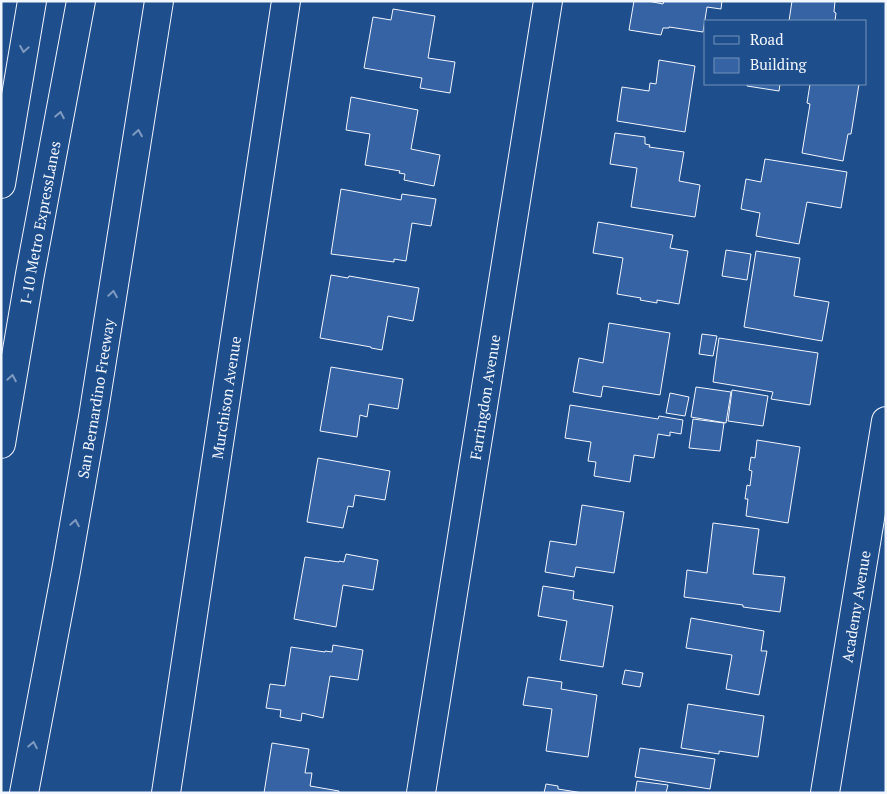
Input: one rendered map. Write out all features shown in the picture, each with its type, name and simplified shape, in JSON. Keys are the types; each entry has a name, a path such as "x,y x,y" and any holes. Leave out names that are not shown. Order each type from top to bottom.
{"main road":[{"path":"1,184 32,1"},
{"name":"I-10 Metro ExpressLanes","path":"1,444 30,274 81,1"},
{"name":"San Bernardino Freeway","path":"24,793 93,417 159,1"},
{"name":"Murchison Avenue","path":"166,793 286,1"},
{"name":"Farringdon Avenue","path":"421,793 548,1"},
{"name":"Academy Avenue","path":"825,793 886,421"}],"building":[{"path":"634,1 663,4 664,1 722,1 721,9 707,7 703,32 669,27 663,28 661,35 629,30"},
{"path":"792,1 835,1 835,20 789,20"},
{"path":"393,9 435,16 428,58 455,62 450,93 420,88 422,78 364,68 373,17 391,20"},
{"path":"659,60 695,66 685,132 617,121 622,87 649,91 650,83 656,84"},
{"path":"747,85 780,85 779,91"},
{"path":"810,85 859,85 851,134 848,134 843,161 802,153 810,104 807,103"},
{"path":"351,97 418,110 411,149 440,155 434,186 404,180 405,174 399,173 400,171 365,165 370,134 346,130"},
{"path":"615,133 645,137 645,144 650,145 649,147 684,152 679,181 700,185 695,217 631,207 637,168 610,164"},
{"path":"765,159 847,172 841,208 807,202 799,244 756,236 760,213 741,209 746,179 761,182"},
{"path":"341,189 401,200 402,194 436,199 431,226 412,223 406,261 394,259 394,262 331,254"},
{"path":"598,222 673,235 670,248 688,251 679,304 657,300 657,303 617,294 623,258 593,253"},
{"path":"726,250 751,254 747,280 722,276"},
{"path":"756,251 800,258 794,296 829,302 822,341 744,327"},
{"path":"331,275 348,278 349,276 419,288 413,321 388,316 382,350 320,338"},
{"path":"609,323 670,333 660,395 603,386 601,397 573,392 579,358 603,363"},
{"path":"702,334 717,336 713,356 699,354"},
{"path":"719,338 818,353 810,405 771,399 773,392 713,382"},
{"path":"331,367 403,379 398,409 369,404 367,417 360,415 357,437 320,431"},
{"path":"696,387 731,392 726,423 691,417"},
{"path":"732,390 768,396 763,426 728,421"},
{"path":"670,393 689,397 685,416 666,413"},
{"path":"570,405 658,419 659,416 683,420 681,434 670,432 670,436 658,434 654,458 634,455 630,482 594,476 596,462 588,461 591,442 565,438"},
{"path":"693,419 724,423 720,451 689,448"},
{"path":"757,440 800,447 788,523 746,516 748,499 745,499 747,485 750,486 752,471 749,470 751,457 755,458"},
{"path":"318,458 390,471 385,500 355,495 353,507 348,506 343,528 307,522"},
{"path":"582,505 624,512 614,573 576,567 574,577 545,572 550,541 576,545"},
{"path":"713,523 759,529 753,574 785,577 780,612 684,597 687,570 707,573"},
{"path":"346,554 378,560 373,590 343,585 336,627 294,619 305,557 344,562"},
{"path":"543,586 574,591 573,599 613,606 603,667 560,660 567,621 538,616"},
{"path":"691,618 764,631 761,651 767,651 759,695 726,689 732,655 686,648"},
{"path":"333,645 363,650 358,680 330,676 323,718 302,713 301,721 280,717 281,710 266,708 270,684 285,686 291,647 332,652"},
{"path":"625,670 643,673 640,687 622,684"},
{"path":"528,677 562,682 561,689 597,695 588,757 546,751 552,709 523,705"},
{"path":"688,704 764,716 758,757 719,751 719,754 681,748"},
{"path":"272,743 309,749 305,773 312,773 310,786 339,791 339,793 264,793"},
{"path":"640,748 715,759 710,789 635,777"},
{"path":"637,781 668,785 666,793 635,793"},
{"path":"546,784 558,786 558,789 583,793 544,793"}]}
